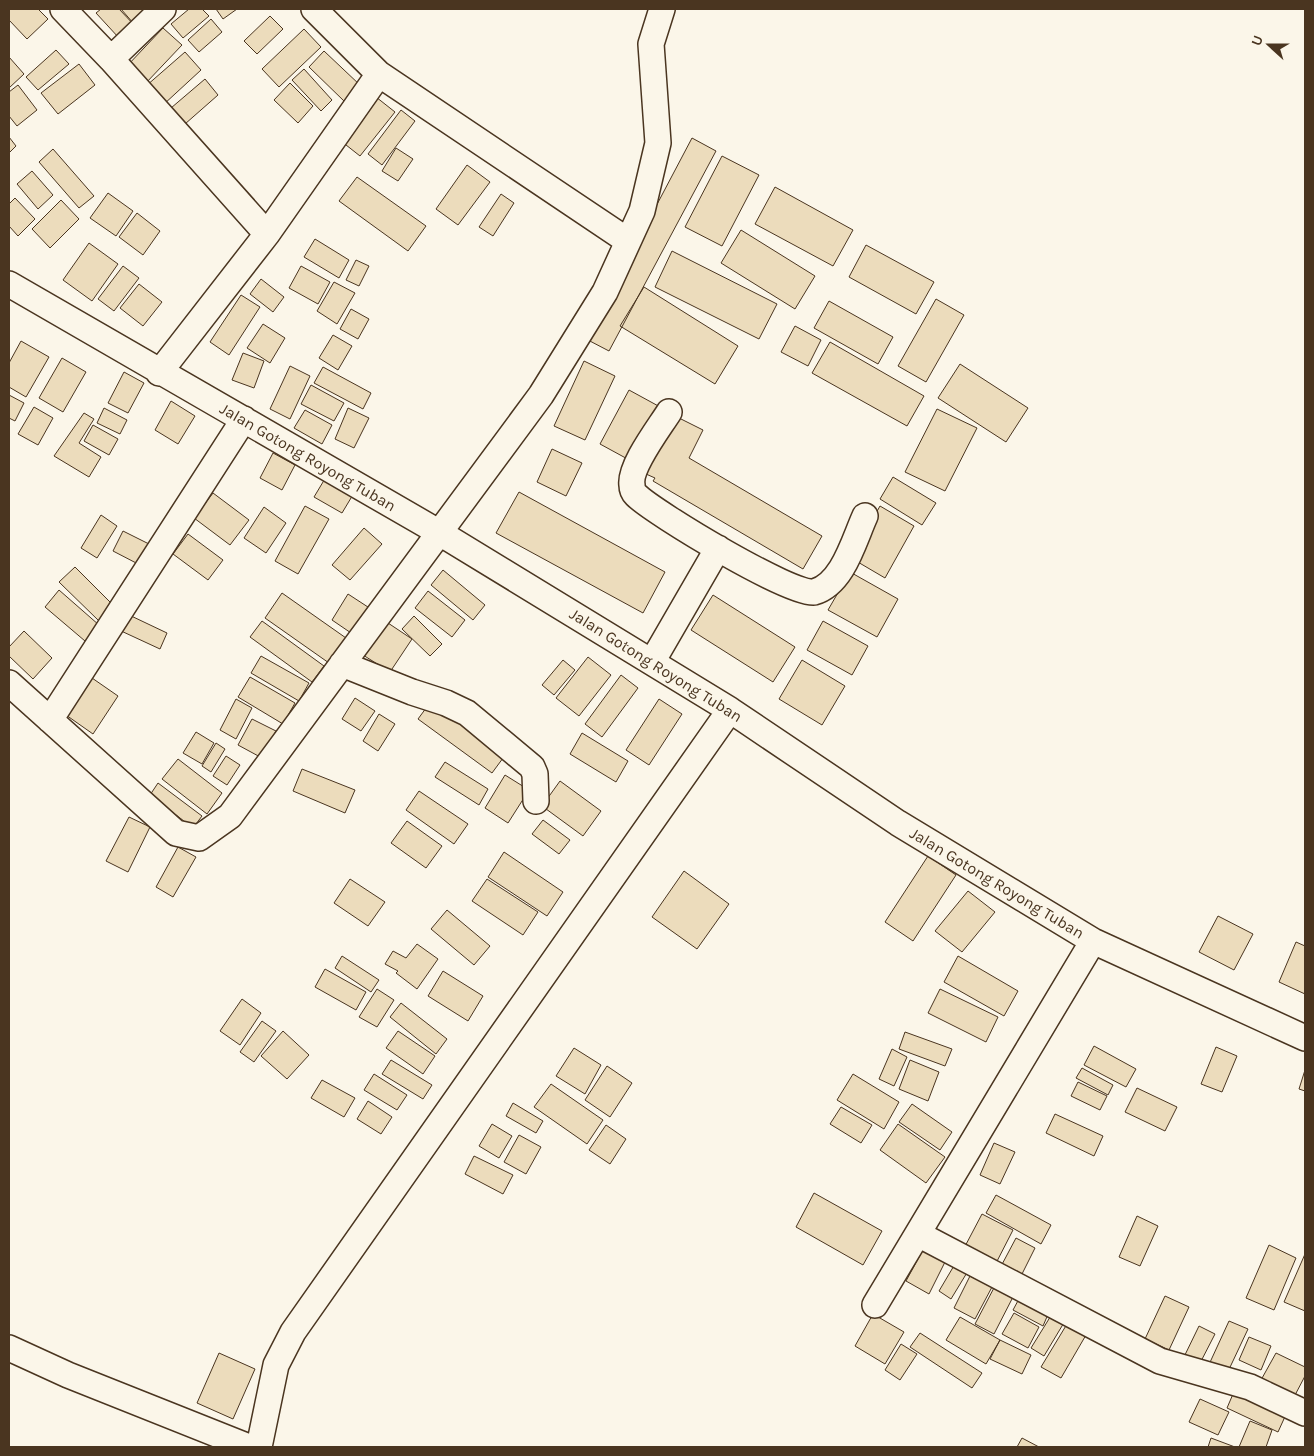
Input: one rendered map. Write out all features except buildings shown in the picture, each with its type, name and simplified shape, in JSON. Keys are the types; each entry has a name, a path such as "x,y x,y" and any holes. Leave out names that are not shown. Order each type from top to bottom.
{"street":[{"path":"63,9 267,234"},
{"path":"111,60 163,9"},
{"path":"314,9 379,74 628,241"},
{"path":"9,682 176,834 199,838 230,816 541,395 605,292 642,210 658,142 651,44 662,9"},
{"path":"159,372 267,234 379,74"},
{"name":"Jalan Gotong Royong Tuban","path":"9,284 440,533 730,710 898,822 1092,941 1305,1038"},
{"path":"669,412 634,470 631,482 634,493 649,506 718,548 794,588 812,592 828,586 848,554 865,516"},
{"path":"50,720 244,419"},
{"path":"652,662 718,548"},
{"path":"342,664 412,692 446,703 467,713 532,767 535,774 536,801"},
{"path":"259,1447 276,1365 292,1332 730,710"},
{"path":"875,1305 1092,941"},
{"path":"918,1234 1160,1361 1250,1388 1305,1413"},
{"path":"9,1348 68,1375 249,1447"}]}
